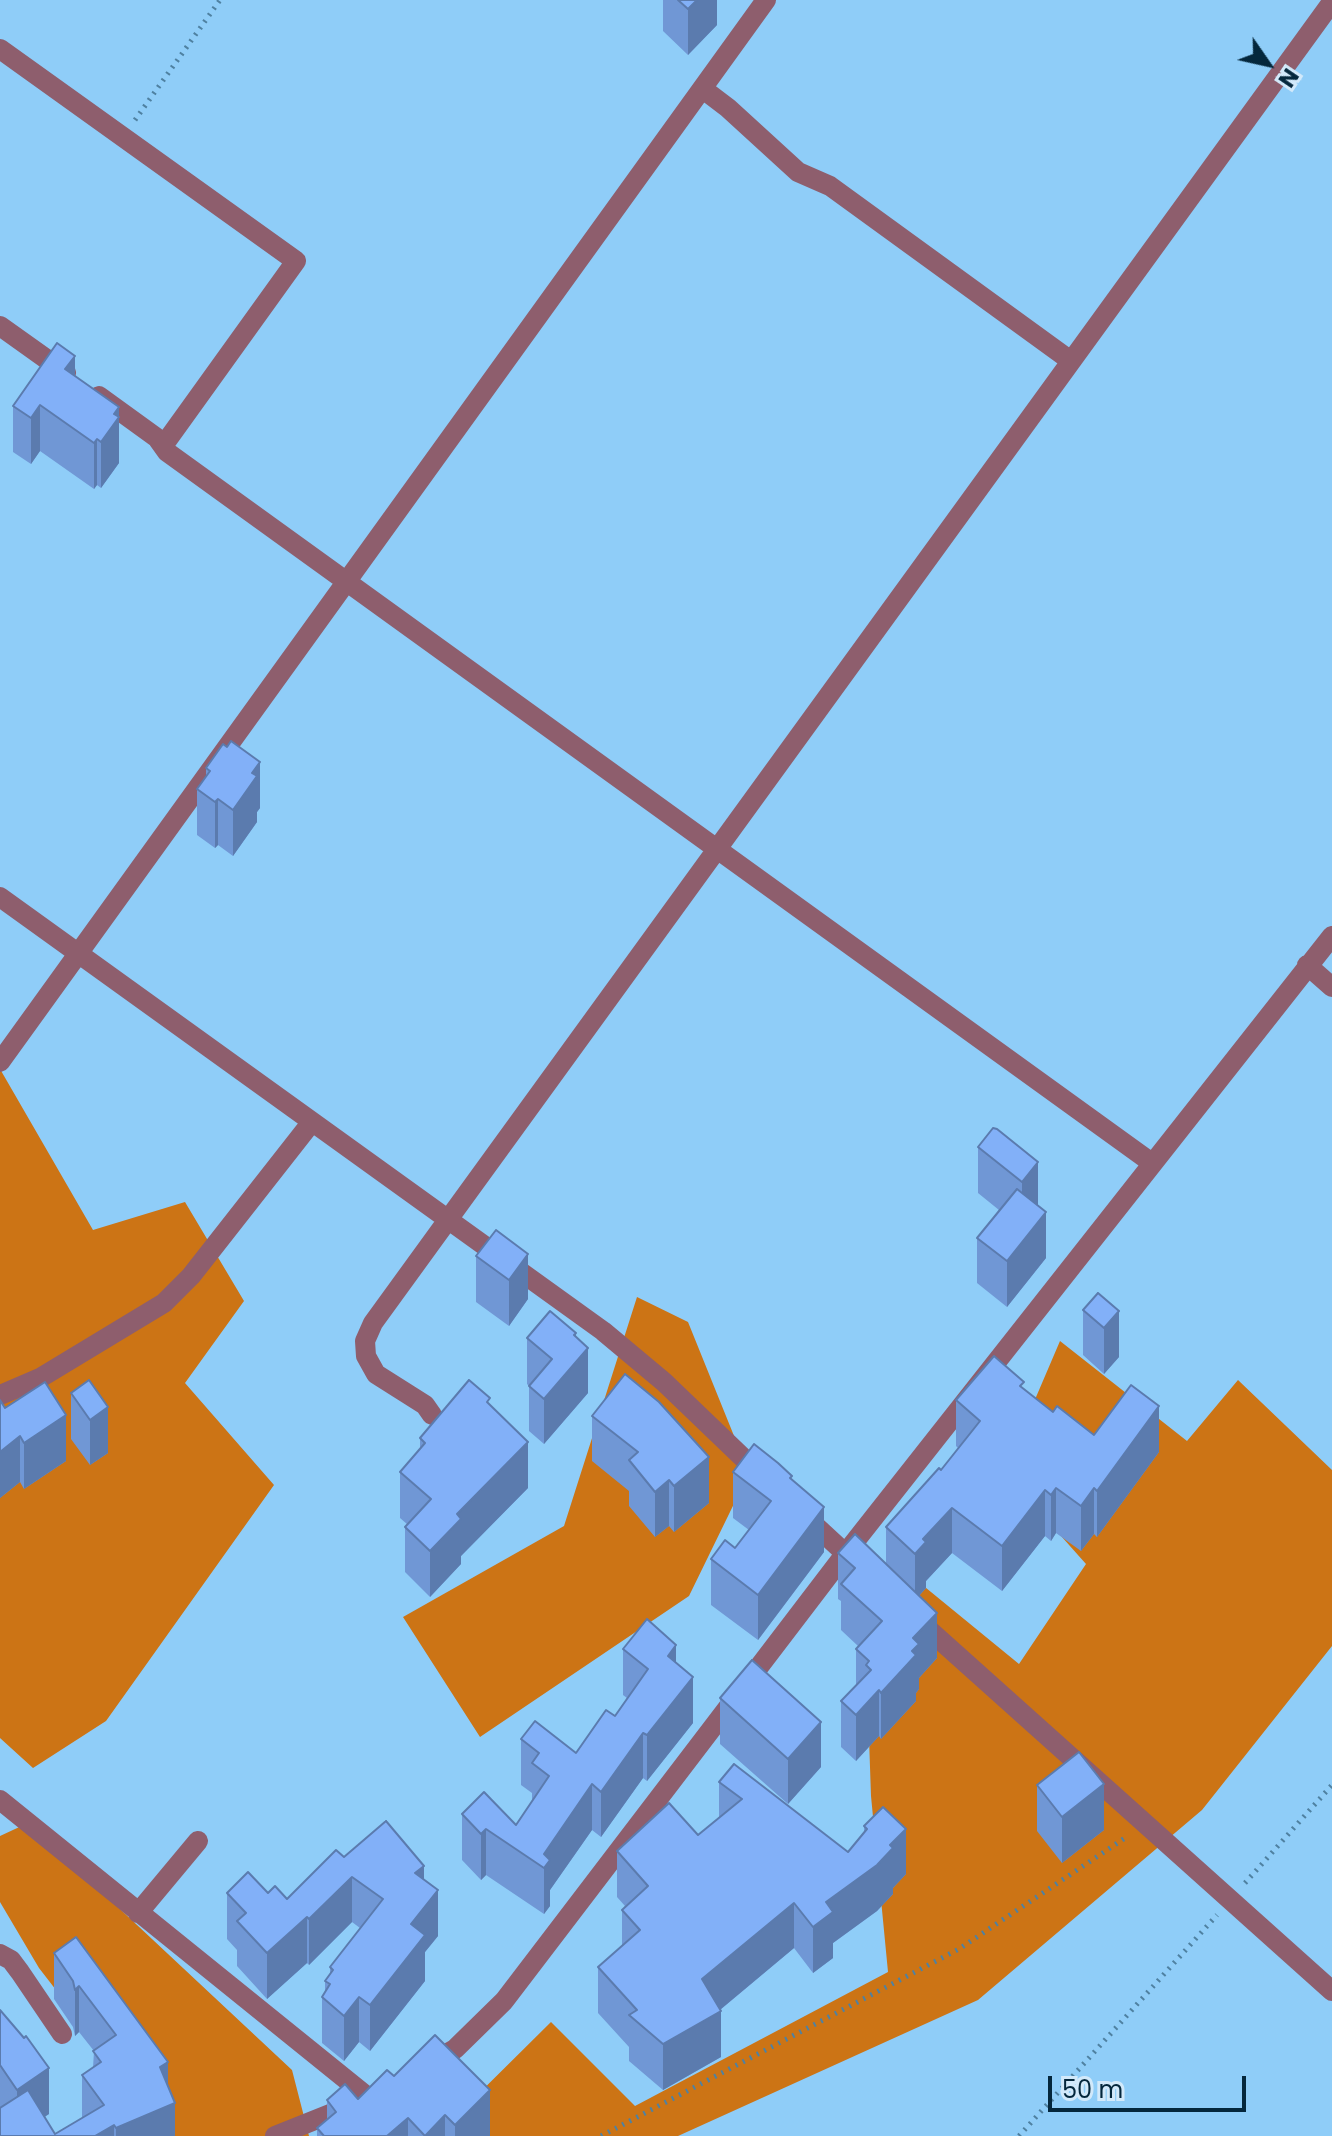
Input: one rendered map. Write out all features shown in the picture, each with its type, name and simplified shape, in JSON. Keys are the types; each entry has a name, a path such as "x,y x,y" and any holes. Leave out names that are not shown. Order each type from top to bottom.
{"street":[{"path":"0,1062 766,0"},
{"path":"432,1415 425,1405 376,1374 366,1356 365,1341 373,1323 1332,2"},
{"path":"0,49 296,261 163,446"},
{"path":"703,89 798,172 830,186 1071,361"},
{"path":"0,326 157,438 167,452 1152,1163"},
{"path":"0,897 603,1331 664,1382 880,1585"},
{"path":"406,2077 455,2049 504,2001 845,1554 1332,936"},
{"path":"1307,965 1332,987"},
{"path":"0,1395 40,1378 164,1303 191,1276 311,1123"},
{"path":"903,1606 1332,1991"},
{"path":"0,1800 138,1913 376,2095 275,2136"},
{"path":"138,1913 198,1841"},
{"path":"0,1954 11,1960 62,2034"}],"path":[{"path":"122,137 220,0"},
{"path":"1019,2136 1332,1785"},
{"path":"601,2136 959,1949 1145,1824"}],"shaded area":[{"path":"0,1069 93,1230 185,1202 244,1301 185,1383 274,1485 106,1721 33,1768 0,1738"},
{"path":"637,1297 688,1322 749,1473 689,1596 480,1737 403,1617 564,1526"},
{"path":"1060,1341 1187,1441 1238,1380 1332,1470 1332,1646 1202,1810 978,2000 678,2136 448,2136 442,2130 551,2022 635,2106 888,1972 871,1796 867,1680 920,1583 1019,1664 1086,1564 1004,1472"},
{"path":"28,1823 292,2070 309,2136 106,2136 97,2043 39,1968 0,1902 0,1836"}],"building":[{"path":"678,0 697,0 688,9"},
{"path":"57,343 75,356 65,369 119,407 114,414 119,417 101,442 97,439 94,443 40,405 31,418 13,406"},
{"path":"231,741 260,762 252,773 257,776 233,810 197,789 210,771 206,768 223,744 227,747"},
{"path":"993,1128 1038,1162 1022,1182 978,1147"},
{"path":"1017,1189 1046,1212 1007,1261 977,1238"},
{"path":"496,1230 528,1254 509,1280 476,1256"},
{"path":"1098,1293 1119,1311 1104,1328 1083,1310"},
{"path":"550,1311 588,1348 544,1399 529,1386 552,1359 527,1338"},
{"path":"994,1356 1024,1382 1020,1386 1053,1412 1057,1406 1094,1435 1131,1385 1159,1406 1097,1491 1094,1488 1081,1506 1056,1488 1051,1495 1045,1490 1002,1546 952,1508 923,1539 926,1542 915,1554 886,1527 939,1468 941,1470 980,1421 956,1400"},
{"path":"625,1374 659,1402 709,1457 674,1486 669,1480 655,1492 629,1460 638,1452 592,1416"},
{"path":"89,1380 108,1407 90,1420 71,1393"},
{"path":"469,1380 490,1398 487,1402 528,1442 457,1514 461,1519 430,1551 405,1527 431,1499 400,1472 425,1443 420,1438"},
{"path":"45,1382 66,1415 24,1443 20,1436 0,1452 0,1400 5,1408"},
{"path":"754,1444 824,1507 758,1595 711,1559 725,1540 735,1548 771,1501 733,1472"},
{"path":"855,1534 937,1613 913,1638 919,1644 912,1651 916,1655 856,1715 841,1701 871,1670 866,1665 869,1661 856,1649 882,1621 841,1584 855,1568 838,1553"},
{"path":"647,1619 676,1645 668,1656 693,1677 647,1735 643,1733 601,1792 592,1784 544,1854 550,1860 544,1868 486,1829 481,1834 462,1814 484,1792 516,1825 549,1776 532,1763 539,1753 521,1739 535,1721 576,1753 606,1710 615,1716 648,1669 623,1649"},
{"path":"752,1660 821,1722 788,1759 720,1698"},
{"path":"1079,1752 1104,1784 1062,1817 1037,1785"},
{"path":"734,1764 848,1852 867,1829 864,1826 883,1807 906,1829 890,1845 893,1848 877,1865 826,1902 833,1912 813,1927 794,1903 702,1979 721,2011 663,2044 629,2015 637,2010 598,1967 640,1930 622,1910 648,1886 617,1851 669,1803 698,1835 742,1799 719,1782"},
{"path":"386,1821 424,1866 415,1873 438,1890 411,1924 425,1935 370,2005 359,1997 344,2016 322,1997 330,1984 325,1981 333,1970 330,1967 383,1899 352,1877 309,1919 307,1917 267,1953 237,1921 246,1913 227,1893 248,1872 268,1893 275,1886 287,1899 336,1850 344,1857"},
{"path":"76,1937 168,2062 160,2067 175,2103 116,2128 114,2125 95,2136 0,2136 0,2108 28,2090 55,2134 104,2105 82,2075 101,2062 93,2051 116,2035 79,1986 75,1990 73,1981 54,1953"},
{"path":"0,2010 24,2038 26,2036 49,2068 17,2090 0,2065"},
{"path":"435,2035 490,2090 455,2125 445,2115 425,2136 408,2118 387,2136 324,2136 317,2128 336,2112 327,2100 345,2084 358,2099 387,2070 394,2076"}]}
